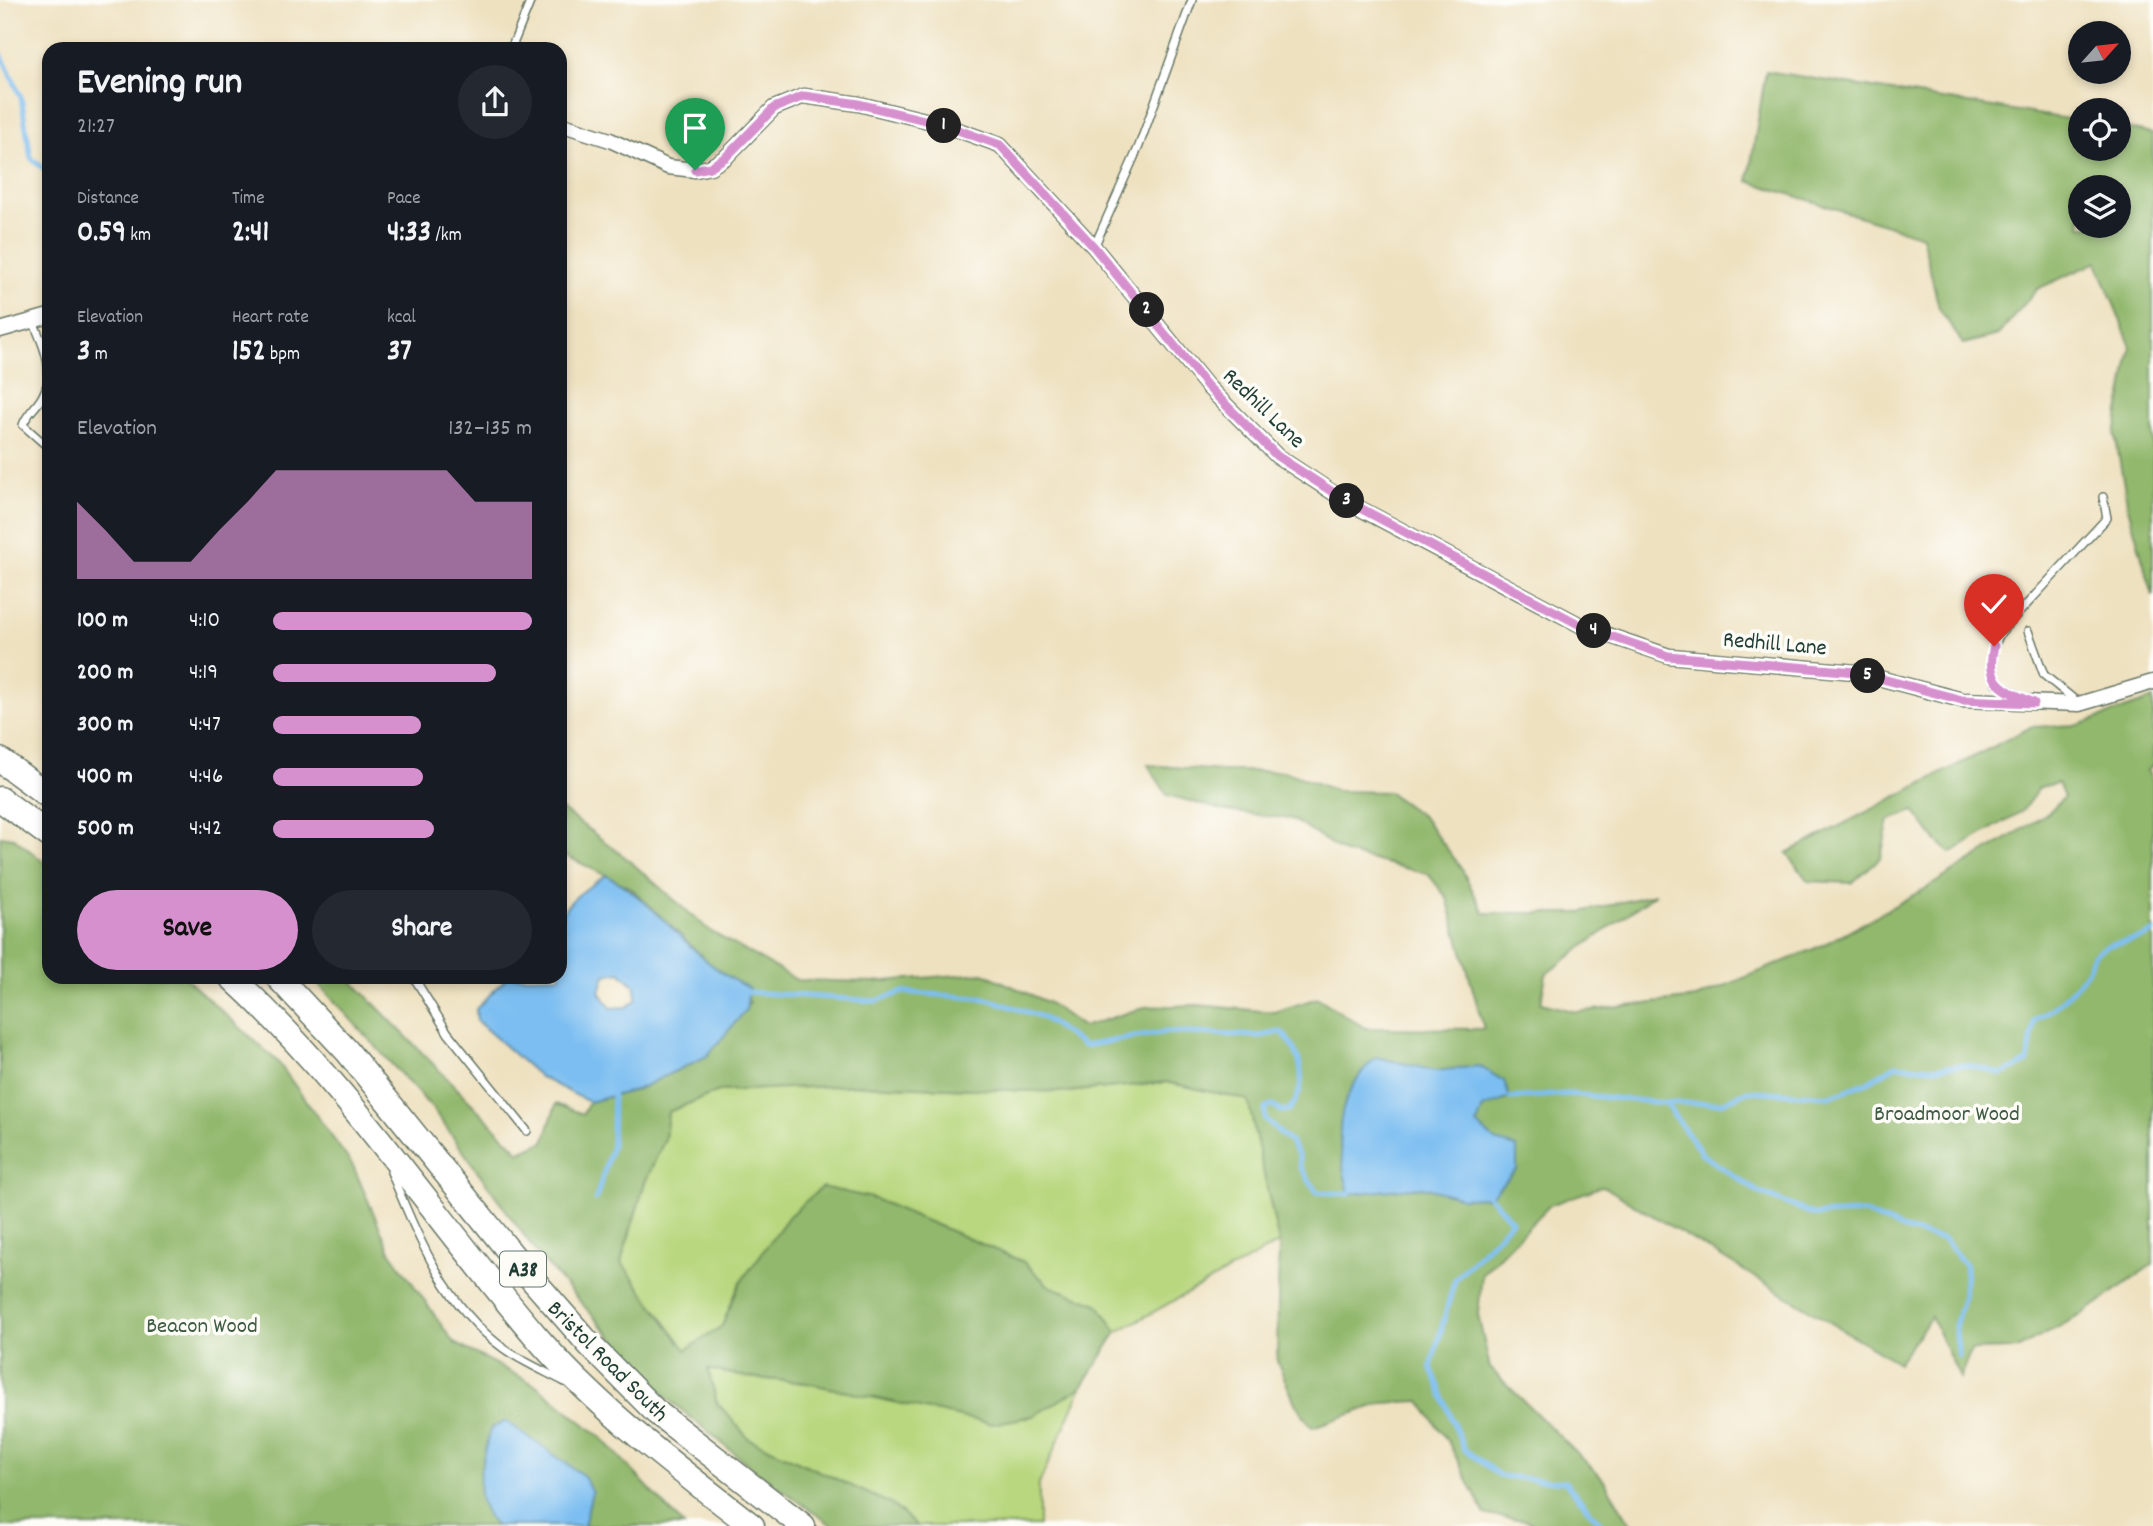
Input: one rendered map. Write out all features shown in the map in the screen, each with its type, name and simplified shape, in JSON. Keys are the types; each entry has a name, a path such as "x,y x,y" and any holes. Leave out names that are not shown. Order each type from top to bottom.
{"highway":[{"path":"0,760 42,791"},
{"path":"0,799 42,830"},
{"name":"Bristol Road South","path":"239,984 322,1071 535,1335 593,1398 752,1526"},
{"name":"Bristol Road South","path":"284,984 347,1051 525,1271 589,1344 656,1412 803,1526"}],"street":[{"name":"Redhill Lane","path":"567,126 610,141 668,167 695,170 710,167 726,157 774,108 804,96 859,104 941,124 1000,145 1094,247 1208,387 1277,456 1345,500 1584,627 1668,656 1856,672 1962,700 2079,704 2153,681"},
{"path":"0,330 42,318"}],"lane":[{"path":"514,42 531,0"},
{"path":"1094,247 1139,146 1192,0"},
{"path":"33,321 42,342"},
{"path":"42,398 26,416 23,425 42,442"},
{"path":"2034,703 2006,691 1996,683 1991,658 1994,646 2001,632 2107,518 2104,498"},
{"path":"2028,631 2044,675 2079,704"},
{"path":"418,984 447,1033 527,1131"},
{"path":"379,1142 419,1241 432,1266 479,1328 505,1349 593,1398"}],"green space":[{"path":"1766,71 2068,119 2068,161 2131,161 2131,129 2153,134 2153,596 2128,508 2115,434 2131,347 2097,262 2037,289 1998,335 1963,344 1939,308 1922,236 1748,181"},
{"name":"Broadmoor Wood","path":"2153,699 2153,765 2147,770 2153,782 2153,1264 2081,1315 2017,1349 1971,1350 1960,1378 1931,1317 1898,1363 1603,1186 1550,1205 1482,1274 1478,1315 1490,1368 1602,1478 1632,1526 1537,1526 1526,1520 1485,1515 1449,1443 1420,1401 1383,1403 1312,1427 1295,1403 1277,1361 1279,1243 1248,1100 1166,1082 1067,1092 856,1085 719,1091 668,1112 665,1139 645,1182 621,1262 686,1350 722,1326 740,1283 789,1216 822,1187 872,1198 1024,1262 1049,1286 1098,1304 1117,1332 1082,1387 1033,1416 992,1424 807,1383 746,1377 708,1369 717,1403 749,1439 891,1504 917,1526 833,1526 756,1471 667,1398 539,1256 432,1108 318,984 355,984 519,1152 544,1142 556,1104 583,1114 589,1102 636,1090 707,1056 750,1002 631,888 567,856 567,813 625,857 710,931 797,980 873,982 983,973 1049,1003 1083,1027 1145,1007 1197,1005 1274,1012 1318,998 1365,1028 1484,1029 1447,898 1428,874 1345,853 1292,819 1226,811 1167,795 1148,765 1221,771 1284,771 1337,791 1388,792 1423,817 1460,866 1484,913 1577,913 1655,894 1546,974 1541,1003 1577,1012 1696,998 1823,945 1925,889 2047,814 2064,797 2058,783 2040,787 2022,811 1950,853 1935,839 1914,811 1889,820 1881,857 1852,883 1808,881 1787,853 2031,727 2079,725"},
{"name":"Beacon Wood","path":"0,836 14,838 42,860 42,984 192,984 277,1061 353,1166 390,1251 454,1343 536,1385 603,1439 684,1526 0,1526"},
{"path":"1166,1082 1248,1100 1279,1243 1117,1332 1098,1304 1049,1286 1024,1262 872,1198 740,1283 722,1327 686,1350 621,1262 645,1182 665,1139 668,1112 719,1091 856,1085 1067,1092"},
{"path":"707,1369 746,1377 1033,1415 1082,1387 1039,1484 1039,1526 917,1526 891,1504 749,1439 717,1403"}],"water":[{"path":"606,875 644,901 710,964 749,988 746,1010 707,1056 636,1090 589,1102 540,1077 477,1021 476,1009 500,984 567,984 567,907","holes":["620,972 635,986 637,999 627,1007 611,1008 600,992 605,975"]},
{"path":"1376,1057 1436,1071 1479,1066 1504,1081 1510,1098 1483,1108 1477,1124 1495,1141 1517,1147 1517,1169 1490,1197 1462,1198 1423,1187 1349,1194 1340,1137 1344,1104 1351,1089"},
{"path":"506,1421 584,1476 592,1492 584,1526 496,1526 487,1516 480,1492 481,1466 491,1428"}],"waterway":[{"path":"0,52 21,97 31,158 42,167"},
{"path":"1510,1098 1569,1094 1665,1103 1722,1103 1747,1091 1831,1096 1868,1082 1896,1065 1931,1068 1968,1065 2002,1074 2028,1062 2034,1021 2069,993 2086,972 2096,953 2110,945 2153,932"},
{"path":"748,992 876,1001 903,992 988,999 1042,1017 1084,1046 1165,1032 1260,1036 1281,1032 1298,1059 1301,1070 1300,1090 1289,1110 1281,1111 1271,1105 1265,1109 1265,1119 1291,1143 1299,1156 1300,1167 1317,1192 1349,1194"},
{"path":"596,1199 612,1145 613,1096"},
{"path":"1665,1103 1703,1155 1758,1192 1815,1215 1864,1213 1909,1231 1945,1240 1966,1266 1964,1296 1955,1326 1959,1357"},
{"path":"1490,1197 1512,1221 1455,1279 1431,1367 1464,1449 1500,1476 1565,1482 1603,1526"}],"route":[{"path":"695,170 710,167 726,157 774,108 804,96 859,104 941,124 1000,145 1094,247 1208,387 1277,456 1345,500 1584,627 1614,640 1668,656 1856,672 1962,700 2034,703 2006,691 1996,683 1991,658 1994,646"}]}
